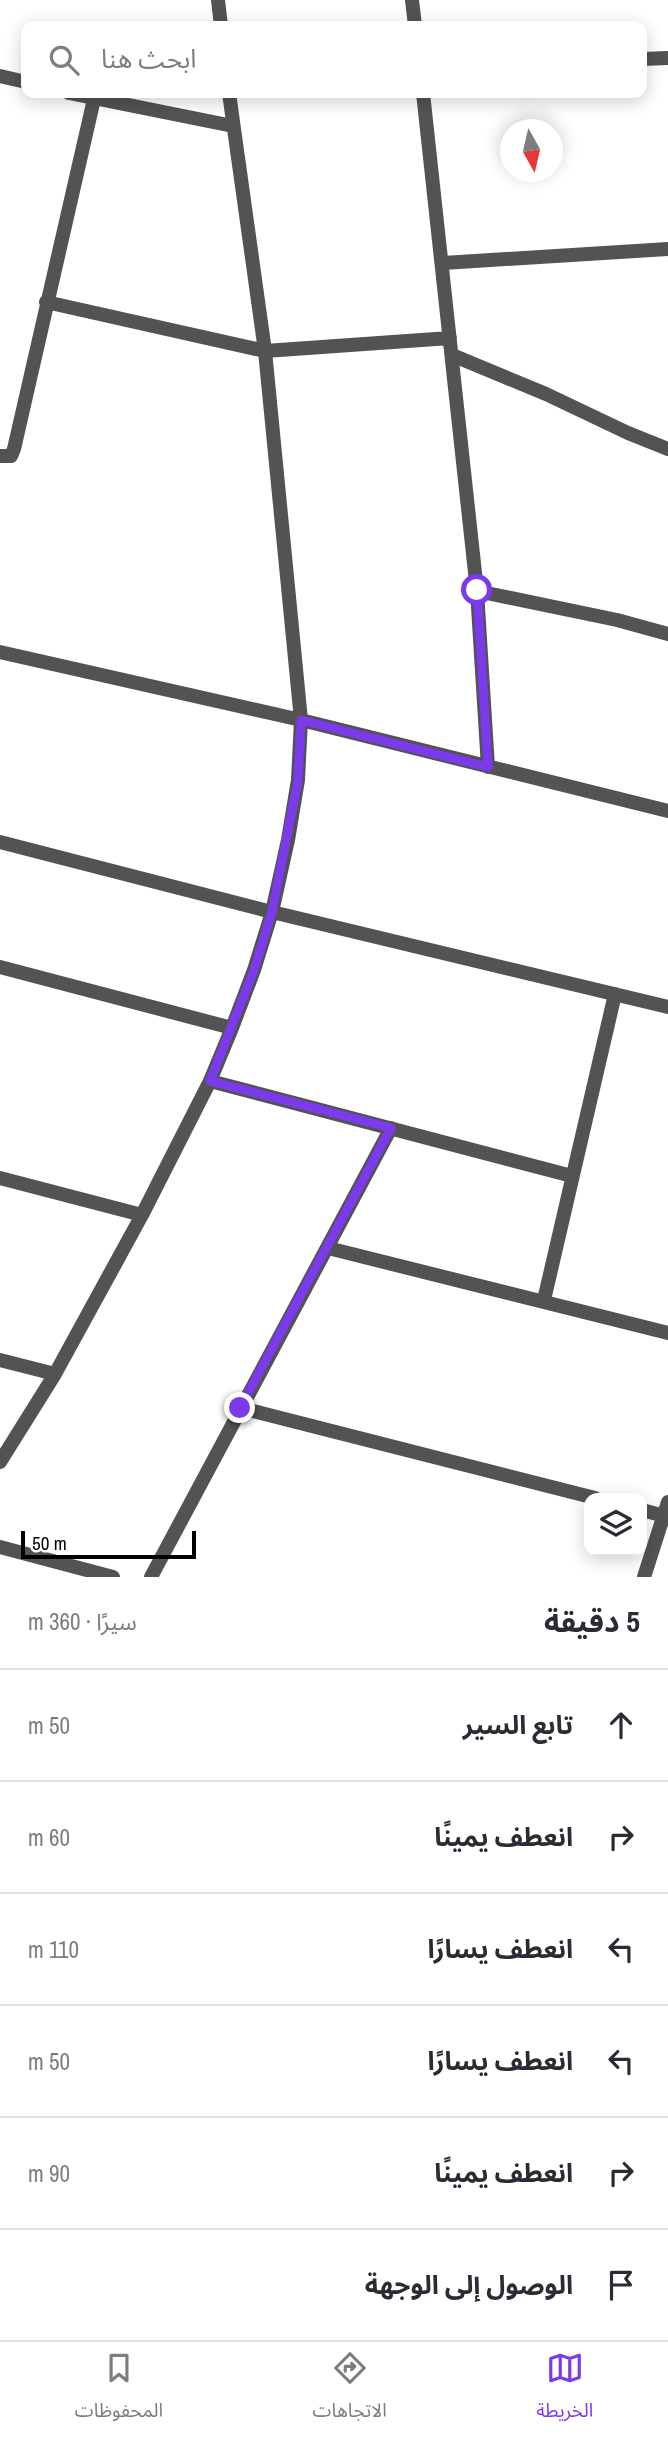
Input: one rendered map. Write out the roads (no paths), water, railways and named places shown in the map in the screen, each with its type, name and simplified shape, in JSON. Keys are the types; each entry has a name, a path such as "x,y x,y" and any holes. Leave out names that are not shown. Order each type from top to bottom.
{"street":[{"path":"218,0 220,21"},
{"path":"412,0 414,21"},
{"path":"647,59 668,58"},
{"path":"0,76 21,81"},
{"path":"90,98 233,126"},
{"path":"0,1462 55,1374 142,1215 210,1081 254,970 272,912 298,780 301,720 265,351 230,98"},
{"path":"424,98 477,590 488,767"},
{"path":"0,456 11,456 14,449 94,99"},
{"path":"443,263 668,250"},
{"path":"46,302 265,351 450,338"},
{"path":"452,355 668,449"},
{"path":"477,590 668,634"},
{"path":"0,652 301,720 668,811"},
{"path":"0,842 272,912 668,1007"},
{"path":"0,967 232,1028"},
{"path":"544,1300 615,994"},
{"path":"210,1081 572,1176"},
{"path":"151,1577 391,1128"},
{"path":"0,1178 142,1215"},
{"path":"328,1248 668,1333"},
{"path":"0,1360 55,1374"},
{"path":"240,1408 584,1495"},
{"path":"644,1577 667,1511 647,1510"},
{"path":"0,1547 113,1577"}]}
